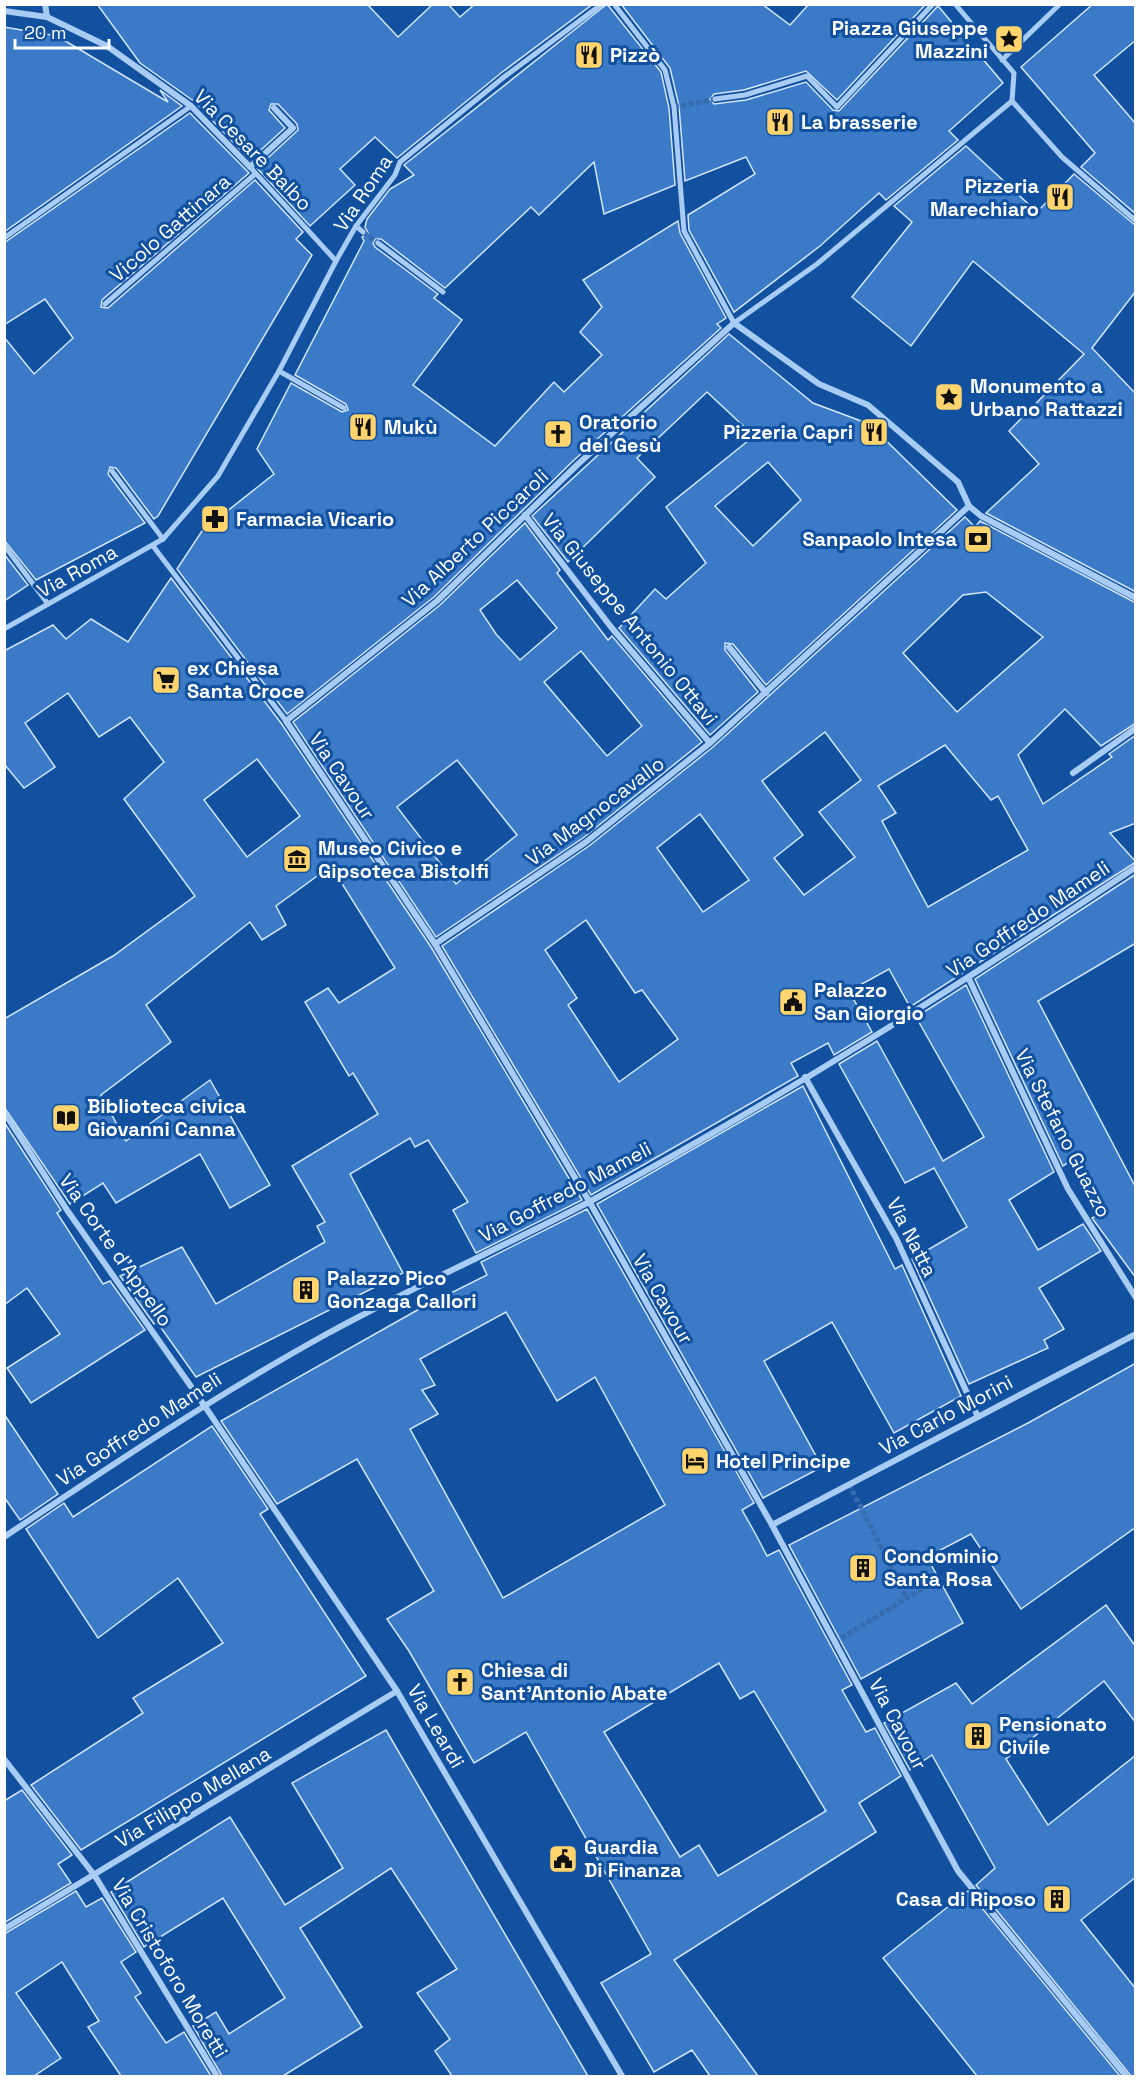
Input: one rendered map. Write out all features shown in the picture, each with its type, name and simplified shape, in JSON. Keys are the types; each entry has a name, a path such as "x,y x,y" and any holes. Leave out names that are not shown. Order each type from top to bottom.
{"street":[{"path":"45,4 46,18"},
{"name":"Via Roma","path":"4,629 163,539 219,476 279,371 336,261 357,226 396,175 400,162 504,77 602,4"},
{"path":"614,4 665,70 674,107 684,231 734,323 819,384 868,405 958,482 969,506 981,516 1136,598"},
{"path":"715,99 745,95 807,76 837,107 933,4"},
{"path":"956,4 1014,73 1012,101 1062,157 1136,221"},
{"path":"1002,60 1060,4"},
{"name":"Via Cesare Balbo","path":"4,10 46,18 106,46 191,106 336,261"},
{"path":"734,323 817,264 1012,101"},
{"path":"4,238 191,106"},
{"path":"250,167 293,128 274,108"},
{"name":"Vicolo Gattinara","path":"105,304 254,175"},
{"path":"357,226 363,232"},
{"path":"378,243 442,292"},
{"name":"Via Alberto Piccaroli","path":"286,721 437,601 661,386 734,323"},
{"path":"279,371 344,408"},
{"path":"112,471 163,539"},
{"name":"Via Magnocavallo","path":"435,944 586,842 710,742 969,506"},
{"name":"Via Giuseppe Antonio Ottavi","path":"525,515 611,627 710,742"},
{"path":"4,545 48,604"},
{"name":"Via Cavour","path":"153,546 286,721 435,944 589,1202 772,1525 958,1871 1126,2076"},
{"path":"729,647 766,693"},
{"path":"1073,773 1136,728"},
{"name":"Via Goffredo Mameli","path":"4,1537 204,1405 325,1335 589,1202 805,1077 969,979 1136,867"},
{"name":"Via Stefano Guazzo","path":"969,979 1068,1189 1136,1298"},
{"name":"Via Natta","path":"805,1077 896,1238 978,1417"},
{"name":"Via Corte d'Appello","path":"4,1112 67,1210 204,1405"},
{"name":"Via Carlo Morini","path":"772,1525 1136,1334"},
{"name":"Via Leardi","path":"204,1405 397,1691 622,2076"},
{"name":"Via Filippo Mellana","path":"4,1929 95,1876 397,1691"},
{"name":"Via Cristoforo Moretti","path":"4,1759 95,1876 217,2076"}],"building":[{"path":"97,4 367,4 398,37 433,4 448,4 460,17 475,4 593,4 501,73 397,158 375,137 340,169 355,185 310,226 257,168 298,130 297,124 278,104 271,104 269,110 285,128 250,160 195,102 140,63"},
{"path":"607,4 661,72 669,108 675,185 604,214 594,162 539,215 531,207 445,288 381,239 376,239 373,243 375,247 438,294 434,298 462,320 413,385 495,446 554,382 564,392 602,355 580,332 602,307 583,280 678,221 680,233 726,318 717,324 721,328 573,461 434,597 287,714 177,569 202,531 274,474 257,449 291,383 342,412 348,410 346,404 295,375 364,241 362,237 368,233 365,227 367,219 390,189 414,175 404,165"},
{"path":"621,4 762,4 790,25 809,4 926,4 837,100 806,71 744,90 714,94 710,99 714,104 746,100 806,82 833,110 839,111 938,6 1003,83 949,131 958,140 886,200 879,193 820,246 734,312 689,230 688,215 755,174 746,157 685,181 679,106 670,68"},
{"path":"1093,4 1136,4 1136,40 1094,75 1136,124 1136,214 1081,167 1095,153 1021,67"},
{"path":"4,27 57,36 168,102 160,90 182,106 4,232"},
{"path":"190,113 249,173 102,300 101,307 108,308 255,180 303,232 296,239 312,255 158,516 154,519 116,468 110,467 108,474 145,523 36,580 4,540 4,337 34,374 73,338 45,299 4,325 4,243"},
{"path":"966,146 1037,212 1074,174 1136,226 1136,291 1092,348 1136,394 1136,592 986,513 1039,464 1009,431 1084,354 973,261 911,346 852,297 912,222 894,206"},
{"path":"729,334 813,403 869,424 957,510 766,685 733,644 725,643 725,650 758,692 710,735 619,628 655,589 666,599 706,563 666,507 754,436 707,392 637,458 655,477 568,562 532,516","holes":["768,462 801,500 753,546 715,506"]},
{"path":"965,517 975,527 980,521 1136,603 1136,723 1101,746 1065,709 1018,755 1043,804 1112,757 1109,754 1136,735 1136,823 1110,833 1136,862 910,1007 889,969 849,991 872,1032 834,1055 828,1043 791,1063 798,1076 591,1195 442,946 589,846 713,747","holes":["986,592 1043,637 957,712 903,653 963,595","825,732 861,780 819,812 855,857 804,895 774,858 803,835 762,781","945,745 991,800 998,796 1028,850 928,907 882,821 896,813 878,786","700,814 749,880 703,912 657,848","586,920 635,993 642,990 678,1039 619,1082 568,1005 577,998 545,950"]},
{"path":"525,523 560,570 557,573 608,640 612,636 702,742 583,838 436,937 293,722 440,605","holes":["517,580 557,628 520,660 496,634 480,610","581,651 642,726 607,756 544,682","457,760 517,835 456,884 397,807"]},
{"path":"4,554 28,585 4,601"},
{"path":"171,578 281,723 431,947 582,1200 476,1253 453,1210 468,1202 428,1140 415,1147 410,1138 350,1174 403,1273 196,1377 157,1322 154,1324 120,1276 182,1247 216,1304 325,1242 317,1226 325,1222 292,1166 378,1114 353,1073 349,1076 305,1002 328,988 339,1003 395,968 331,866 276,906 286,925 262,940 250,922 146,1005 171,1042 101,1095 126,1141 210,1080 270,1185 230,1208 200,1154 116,1203 103,1183 70,1204 4,1107 4,1019 113,956 195,896 124,799 164,762 130,717 99,737 68,693 25,723 55,767 24,788 4,764 4,651 53,625 66,639 91,619 128,642","holes":["257,759 300,816 247,857 204,800"]},
{"path":"1136,874 1136,943 1038,1001 1136,1188 1136,1278 1092,1218 1098,1215 1070,1161 1063,1166 975,979"},
{"path":"966,985 1054,1172 1009,1200 1038,1250 1083,1224 1101,1251 1039,1288 1064,1329 1044,1340 1048,1348 969,1384 912,1259 967,1227 934,1168 905,1183 839,1064 877,1041 943,1161 984,1137 916,1017"},
{"path":"803,1086 895,1269 902,1265 961,1396 894,1433 832,1322 764,1361 822,1467 763,1498 597,1204"},
{"path":"4,1122 61,1210 57,1213 103,1284 110,1281 145,1330 31,1403 7,1368 60,1334 27,1288 4,1305"},
{"path":"587,1209 754,1503 742,1510 767,1556 779,1550 852,1685 842,1690 866,1732 875,1728 901,1776 859,1803 876,1832 674,1960 758,2076 710,2076 692,2050 654,2072 601,1983 651,1954 526,1732 474,1763 409,1651 387,1619 434,1591 357,1459 277,1504 221,1421 421,1308 487,1275 481,1262","holes":["506,1312 557,1401 595,1377 665,1505 503,1598 410,1429 438,1414 422,1390 435,1385 420,1359","719,1663 740,1699 754,1691 826,1811 718,1876 699,1845 680,1857 604,1732"]},
{"path":"1136,1363 1136,1527 1021,1609 971,1534 927,1557 963,1623 861,1679 789,1545 1028,1423"},
{"path":"4,1414 58,1494 20,1520 4,1497"},
{"path":"212,1426 268,1509 260,1514 366,1676 81,1850 31,1785 143,1713 133,1698 223,1643 178,1578 98,1638 26,1529 64,1503 73,1517"},
{"path":"1106,1605 1136,1647 1136,1723 1104,1681 1006,1759 1048,1825 1136,1755 1136,1877 1081,1920 1136,1989 1136,2076 1131,2076 976,1885 995,1868 932,1755 910,1770 884,1723 956,1683 972,1704"},
{"path":"386,1730 588,2076 452,2076 435,2051 450,2039 417,1993 457,1969 391,1868 300,1928 362,2027 283,2076 222,2076 193,2026 216,2012 229,2034 285,1998 223,1898 144,1947 111,1892 230,1817 285,1905 343,1868 292,1783"},
{"path":"22,1790 72,1855 58,1864 71,1883 4,1923 4,1801"},
{"path":"76,1891 86,1907 102,1898 136,1952 121,1962 141,1993 135,1997 166,2043 184,2032 211,2076 121,2076 88,2027 99,2021 62,1962 16,1993 61,2058 34,2076 4,2076 4,1934"},
{"path":"968,1891 1120,2076 977,2076 883,1958"}],"tunnel":[{"path":"674,107 715,99"},
{"path":"363,232 378,243"},
{"path":"849,1484 907,1598"},
{"path":"835,1642 953,1570"}],"place":[{"name":"Piazza Giuseppe Mazzini","path":"1009,39"},
{"name":"Pizzò","path":"589,55"},
{"name":"La brasserie","path":"780,122"},
{"name":"Pizzeria Marechiaro","path":"1060,197"},
{"name":"Monumento a Urbano Rattazzi","path":"949,397"},
{"name":"Mukù","path":"363,427"},
{"name":"Pizzeria Capri","path":"874,432"},
{"name":"Oratorio del Gesù","path":"558,434"},
{"name":"Farmacia Vicario","path":"215,519"},
{"name":"Sanpaolo Intesa","path":"978,539"},
{"name":"ex Chiesa Santa Croce","path":"166,680"},
{"name":"Museo Civico e Gipsoteca Bistolfi","path":"297,859"},
{"name":"Palazzo San Giorgio","path":"793,1002"},
{"name":"Biblioteca civica Giovanni Canna","path":"66,1118"},
{"name":"Palazzo Pico Gonzaga Callori","path":"306,1290"},
{"name":"Hotel Principe","path":"695,1461"},
{"name":"Condominio Santa Rosa","path":"863,1568"},
{"name":"Chiesa di Sant’Antonio Abate","path":"460,1682"},
{"name":"Pensionato Civile","path":"978,1736"},
{"name":"Guardia Di Finanza","path":"563,1859"},
{"name":"Casa di Riposo","path":"1057,1899"}]}
